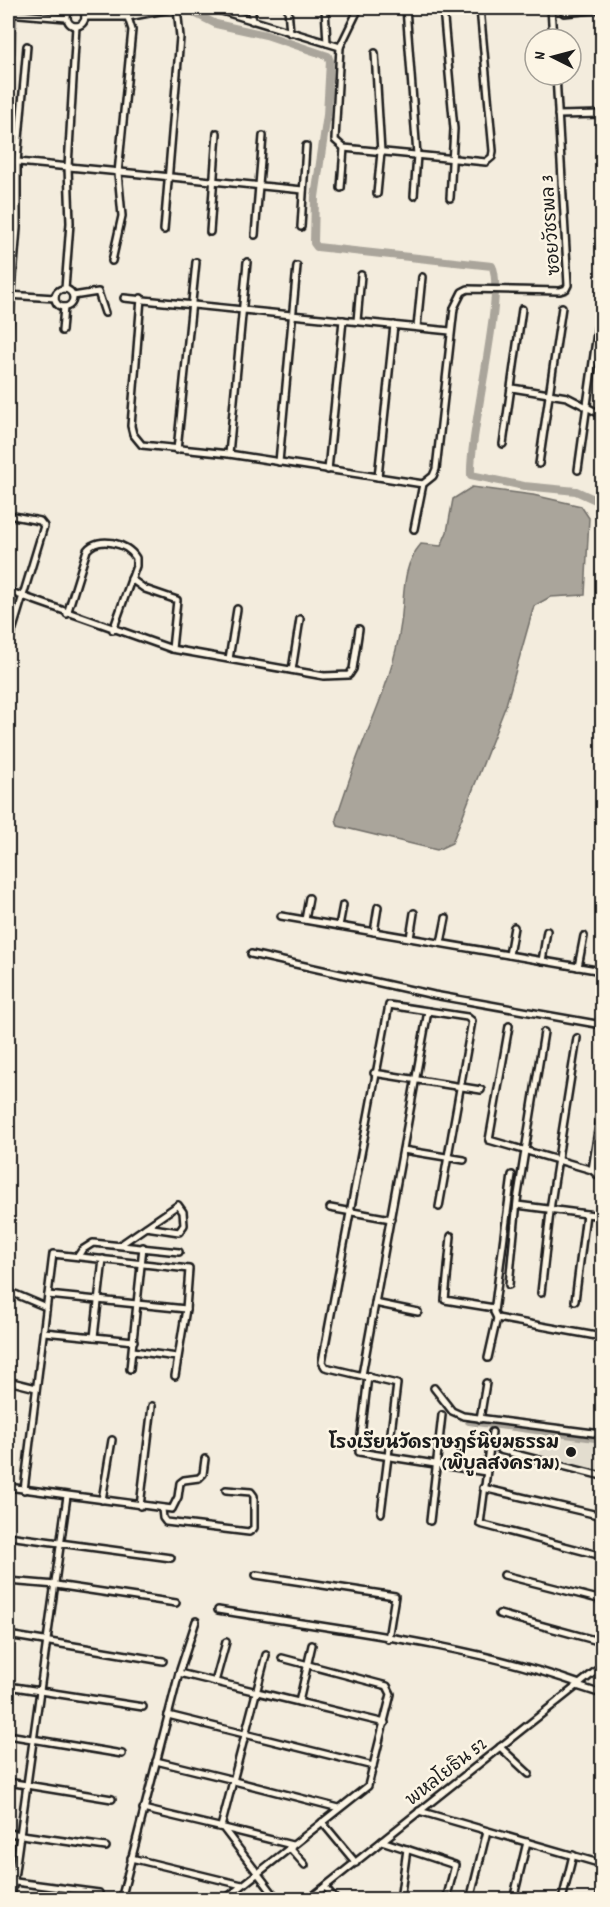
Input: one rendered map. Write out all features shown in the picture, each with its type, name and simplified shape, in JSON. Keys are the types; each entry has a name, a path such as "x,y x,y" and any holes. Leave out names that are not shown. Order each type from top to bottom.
{"street":[{"path":"38,8 38,16"},
{"path":"78,8 83,11 85,17 83,24 76,26 69,24 66,18 72,9 78,8"},
{"path":"112,261 122,216 118,173 132,30 125,8"},
{"path":"85,17 128,17 176,8 180,37 164,230"},
{"path":"212,8 340,47"},
{"path":"252,8 252,21"},
{"path":"288,8 290,33"},
{"path":"325,8 327,43"},
{"path":"359,8 340,47 335,140 344,148 486,162 492,157 480,8"},
{"path":"406,8 417,155 414,196"},
{"path":"443,8 454,129 450,198"},
{"path":"552,27 551,11 562,13 573,10 603,9"},
{"path":"8,13 66,18"},
{"path":"65,289 70,223 68,167 76,26"},
{"path":"8,340 17,228 17,162 27,46"},
{"path":"375,53 381,152 377,194"},
{"name":"ซอยวัชรพล 3","path":"450,331 456,300 462,292 483,287 563,291 568,285 557,87"},
{"path":"558,115 603,114"},
{"path":"210,232 217,133"},
{"path":"255,235 263,136"},
{"path":"301,227 306,146"},
{"path":"341,188 344,148"},
{"path":"8,161 303,190"},
{"path":"177,450 196,262"},
{"path":"229,454 247,262"},
{"path":"279,462 297,266"},
{"path":"357,321 361,275"},
{"path":"417,327 422,277"},
{"path":"65,289 73,296"},
{"path":"65,289 58,291 55,298 57,304 64,307 71,304 73,296"},
{"path":"73,296 98,292 105,313"},
{"path":"10,295 55,298"},
{"path":"124,297 450,331 436,469 433,476 423,484 414,529"},
{"path":"141,298 131,426 133,434 142,445 229,454 423,484"},
{"path":"62,331 64,307"},
{"path":"539,464 562,307"},
{"path":"503,444 522,309"},
{"path":"578,470 600,311"},
{"path":"328,470 343,320"},
{"path":"378,477 394,325"},
{"path":"512,388 572,399 603,415"},
{"path":"8,515 40,521 44,526 8,645"},
{"path":"67,614 87,550 92,544 99,542 126,547 132,551 136,566 113,630"},
{"path":"131,579 145,589 177,600 172,649"},
{"path":"8,591 67,614 172,649 324,676 349,675 359,629"},
{"path":"229,659 237,609"},
{"path":"292,670 300,619"},
{"path":"305,920 309,898"},
{"path":"339,926 343,905"},
{"path":"374,932 378,907"},
{"path":"410,938 414,913"},
{"path":"281,916 603,971"},
{"path":"441,943 446,918"},
{"path":"509,955 514,927"},
{"path":"542,961 547,931"},
{"path":"578,967 584,936"},
{"path":"251,954 434,995 603,1024"},
{"path":"381,1514 397,1385 325,1366 322,1362 387,1006 391,1004 472,1019 439,1207"},
{"path":"428,1011 375,1303 365,1376 359,1449 362,1453 486,1472"},
{"path":"509,1026 489,1140 592,1170 603,1170"},
{"path":"509,1285 517,1205 544,1032"},
{"path":"541,1293 550,1209 577,1038"},
{"path":"375,1073 481,1090"},
{"path":"592,1170 603,1104"},
{"path":"403,1150 464,1160"},
{"path":"592,1170 603,1179"},
{"path":"488,1358 497,1318 494,1308 512,1175"},
{"path":"120,1245 146,1227 178,1205 183,1212 184,1225 178,1232 146,1227"},
{"path":"517,1205 603,1216"},
{"path":"330,1208 391,1219"},
{"path":"576,1301 586,1214"},
{"path":"451,1236 445,1300 494,1308"},
{"path":"78,1256 82,1250 93,1243 179,1252"},
{"path":"130,1369 143,1248"},
{"path":"24,1490 53,1254 189,1269 186,1309 175,1376"},
{"path":"94,1337 103,1259"},
{"path":"8,1291 46,1307"},
{"path":"48,1294 186,1309"},
{"path":"375,1303 418,1312"},
{"path":"497,1318 603,1337"},
{"path":"44,1332 134,1341"},
{"path":"133,1351 177,1357"},
{"path":"8,1381 36,1388"},
{"path":"480,1419 486,1383"},
{"path":"434,1388 456,1415 602,1439 603,1424"},
{"path":"140,1506 152,1406"},
{"path":"430,1521 442,1415"},
{"path":"492,1432 480,1524 603,1556"},
{"path":"102,1500 112,1440"},
{"path":"500,1450 603,1476"},
{"path":"8,1487 172,1509 176,1504 180,1483 184,1480 199,1478 203,1474 205,1459"},
{"path":"483,1488 603,1516"},
{"path":"162,1509 166,1522 249,1532 254,1528 254,1496 251,1492 226,1490"},
{"path":"11,1899 10,1882 20,1834 67,1496"},
{"path":"8,1536 171,1558"},
{"path":"256,1575 395,1596 388,1639"},
{"path":"504,1575 603,1600"},
{"path":"8,1581 56,1585 176,1603"},
{"path":"218,1610 525,1664 603,1694"},
{"path":"499,1614 603,1642"},
{"path":"121,1899 179,1673 196,1621"},
{"path":"8,1635 163,1661"},
{"path":"215,1682 226,1642"},
{"path":"299,1702 312,1645"},
{"path":"222,1828 266,1655"},
{"path":"224,1899 368,1786 385,1723 391,1694 387,1686 282,1658"},
{"name":"พหลโยธิน 52","path":"308,1899 603,1666"},
{"path":"179,1673 385,1723"},
{"path":"8,1686 143,1707"},
{"path":"168,1715 373,1766"},
{"path":"8,1735 122,1754"},
{"path":"500,1747 529,1774"},
{"path":"156,1761 339,1808"},
{"path":"8,1782 112,1799"},
{"path":"143,1809 290,1846 305,1865"},
{"path":"419,1811 603,1864"},
{"path":"322,1822 356,1863"},
{"path":"222,1828 278,1899"},
{"path":"472,1892 487,1831"},
{"path":"8,1833 106,1847"},
{"path":"382,1841 455,1865 446,1899"},
{"path":"513,1899 527,1842"},
{"path":"400,1899 408,1849"},
{"path":"562,1899 573,1855"},
{"path":"131,1858 242,1885"},
{"path":"10,1882 99,1893"},
{"path":"599,1899 603,1884"},
{"path":"325,1887 336,1899"}],"shaded area":[{"path":"472,487 533,495 581,506 589,518 585,595 550,597 534,606 506,705 452,843 437,850 338,826 336,819 392,664 399,637 405,582 410,562 421,544 441,546 447,532 453,499"},
{"name":"โรงเรียนวัดราษฎร์นิยมธรรม (พิบูลสงคราม)","path":"545,1433 599,1443 602,1447 602,1474 539,1457"}],"waterway":[{"path":"8,64 12,52 14,8"},
{"path":"193,8 196,14 216,24 266,35 328,56 330,61 327,115 315,197 314,243 317,247 492,266 495,280 494,303 475,428 471,475 524,486 576,491 598,501 602,513 599,583 602,585"},
{"path":"469,1421 602,1439"}],"place":[{"name":"โรงเรียนวัดราษฎร์นิยมธรรม (พิบูลสงคราม)","path":"571,1452"}]}
